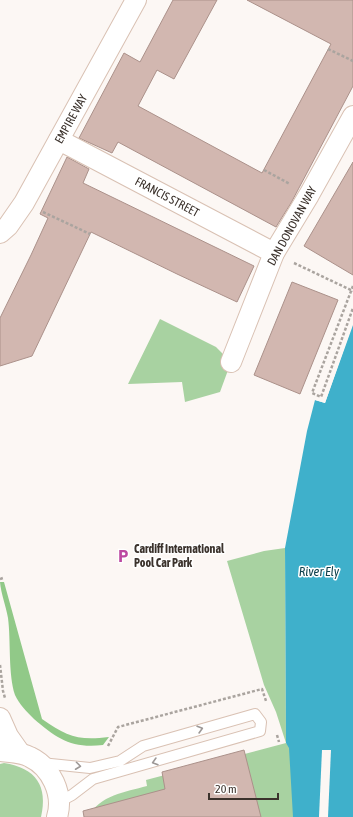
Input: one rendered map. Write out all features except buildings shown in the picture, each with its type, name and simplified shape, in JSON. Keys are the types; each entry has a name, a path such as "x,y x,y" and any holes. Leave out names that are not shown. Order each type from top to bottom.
{"street":[{"name":"EMPIRE WAY","path":"0,233 8,226 24,203 136,0"},
{"name":"DAN DONOVAN WAY","path":"231,362 274,254 353,116"},
{"name":"FRANCIS STREET","path":"59,140 274,254"},
{"path":"3,709 8,736 20,752"},
{"path":"0,751 20,752 30,756 39,763 50,774 56,787 58,809"}],"lane":[{"path":"39,763 90,768 120,761 143,746 255,714 261,722 260,731 94,779 72,795 58,809"}],"path":[{"path":"328,48 353,61"},
{"path":"264,170 309,195"},
{"path":"24,203 90,234"},
{"path":"274,254 352,290"},
{"path":"353,286 312,393 321,397 353,308"},
{"path":"0,665 3,691 3,709"}],"green space":[{"path":"160,319 216,347 231,362 220,392 185,402 182,382 128,384"},
{"path":"285,548 286,743 276,712 264,685 227,561 264,551"},
{"path":"0,582 4,582 42,719 59,730 80,738 109,737 103,745 92,746 73,744 57,737 34,719 19,702 15,695 11,677 8,618"},
{"path":"286,743 353,817 88,817 99,804 106,799 147,786 146,780"},
{"path":"4,763 15,765 24,769 32,774 37,780 43,796 41,817 0,817 0,764"}],"water":[{"name":"River Ely","path":"353,325 353,817 293,817 289,748 286,743 285,548 307,431 315,400 325,403"}],"pier":[{"path":"353,323 325,403 315,400 316,398 324,400 344,342 351,324"},
{"path":"322,750 331,750 328,817 319,817"}],"place":[{"name":"Cardiff International Pool Car Park","path":"123,556"}]}
